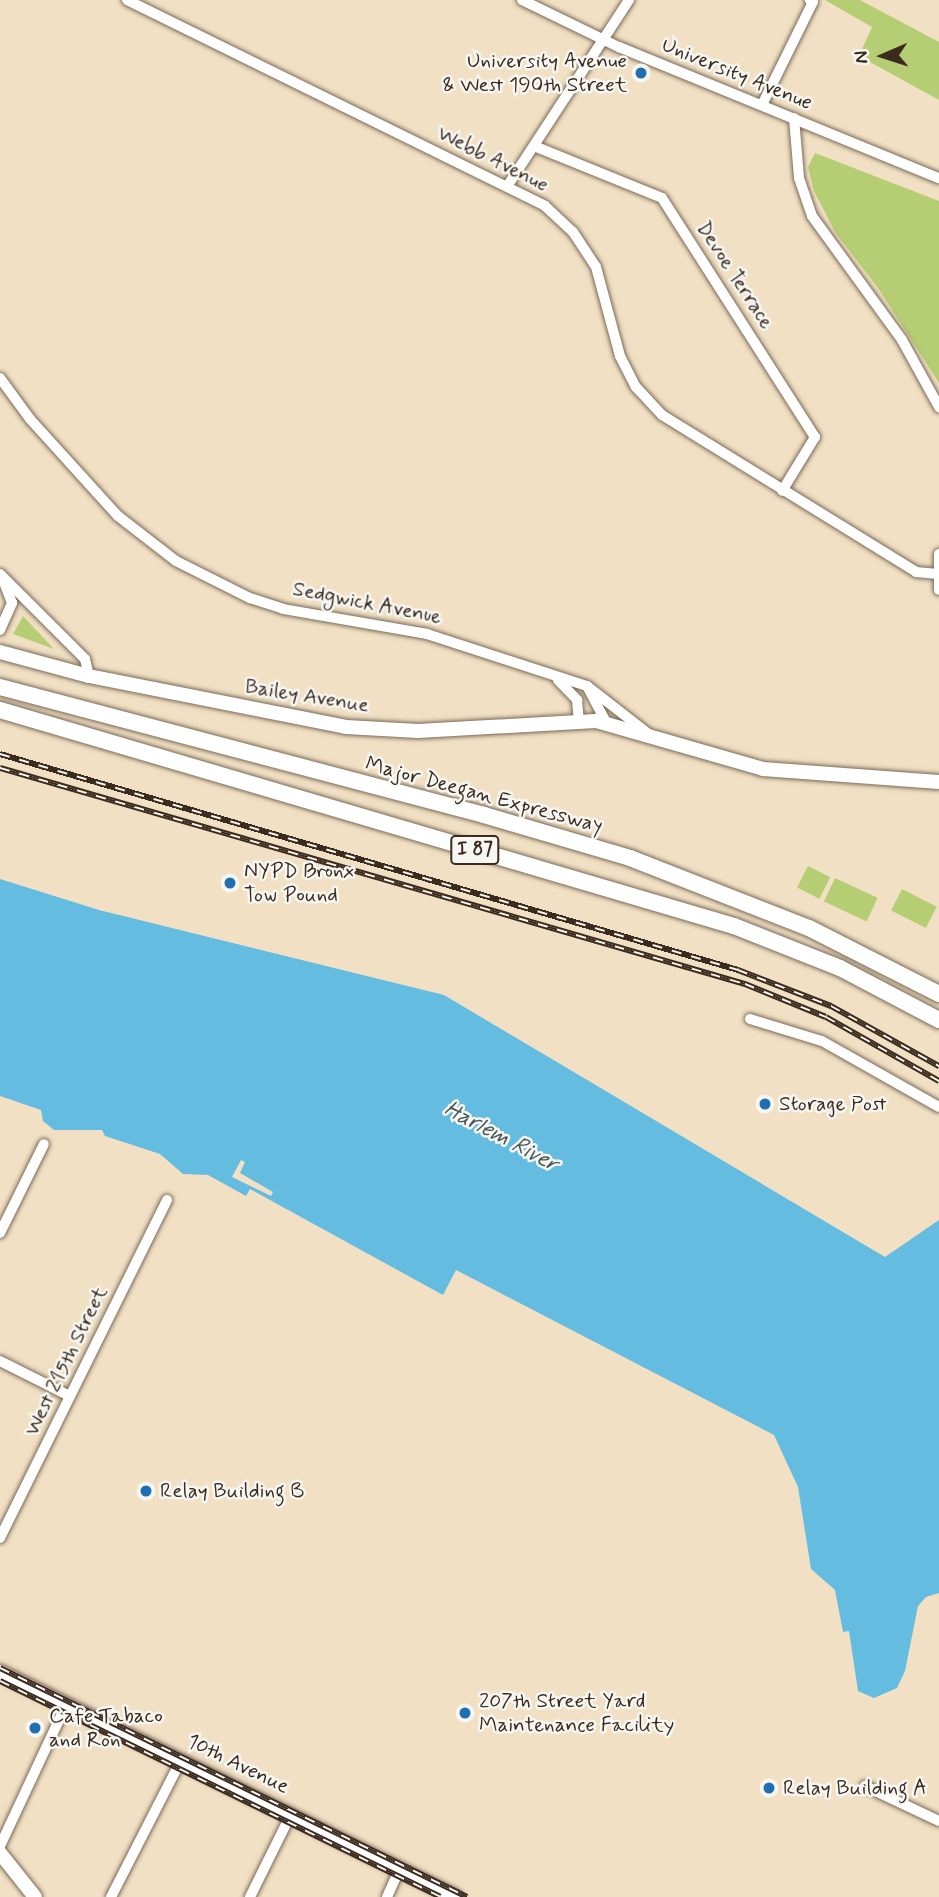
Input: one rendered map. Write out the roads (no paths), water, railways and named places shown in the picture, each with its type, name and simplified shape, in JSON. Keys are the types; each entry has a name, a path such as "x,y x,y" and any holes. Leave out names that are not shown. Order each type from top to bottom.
{"highway":[{"name":"Major Deegan Expressway","path":"0,687 618,855 797,922 939,994"},
{"name":"I 87","path":"0,710 734,926 840,968 939,1020"}],"main road":[{"name":"Bailey Avenue","path":"0,652 89,677 346,727 418,731 579,722 610,723"},
{"name":"Sedgwick Avenue","path":"610,723 763,769 939,782"},
{"name":"10th Avenue","path":"0,1672 400,1868 441,1892 456,1897"},
{"path":"0,1853 35,1897"}],"street":[{"name":"Webb Avenue","path":"127,0 508,185 545,206 585,249 604,287 620,356 647,401 677,427 916,572 938,575"},
{"name":"University Avenue","path":"522,0 603,39 939,178"},
{"path":"508,185 629,0"},
{"path":"762,105 811,1"},
{"path":"793,118 799,178 812,216 902,340 939,407"},
{"name":"Devoe Terrace","path":"534,146 662,198 816,437 782,491"},
{"name":"Sedgwick Avenue","path":"0,378 30,419 118,516 188,567 283,609 427,634 587,686 650,734"},
{"path":"939,554 939,590"},
{"path":"0,574 85,659 89,677"},
{"path":"0,574 12,603 0,630"},
{"path":"12,603 27,601"},
{"path":"556,678 577,699 579,722"},
{"path":"587,686 610,723"},
{"path":"750,1018 822,1041 939,1107"},
{"path":"0,1233 44,1144"},
{"name":"West 215th Street","path":"0,1538 167,1200"},
{"path":"0,1361 70,1396"},
{"path":"0,1846 66,1705"},
{"path":"111,1897 181,1760"},
{"path":"865,1786 939,1821"},
{"path":"250,1897 291,1814"},
{"path":"387,1897 400,1868"}],"water":[{"name":"Harlem River","path":"0,879 99,910 444,995 885,1257 939,1220 939,1593 926,1597 918,1606 905,1671 897,1688 874,1698 858,1691 849,1631 843,1632 835,1590 811,1569 798,1487 774,1435 456,1270 443,1295 250,1189 246,1196 208,1175 183,1174 160,1154 105,1136 102,1130 54,1130 43,1121 41,1110 0,1096"}],"railway":[{"path":"0,754 738,970 831,1006 939,1066"},
{"path":"0,768 745,984 826,1017 939,1081"},
{"path":"0,1668 467,1897"},
{"path":"0,1681 440,1897"}],"place":[{"name":"University Avenue & West 190th Street","path":"641,73"},
{"name":"NYPD Bronx Tow Pound","path":"230,883"},
{"name":"Storage Post","path":"765,1104"},
{"name":"Relay Building B","path":"146,1491"},
{"name":"207th Street Yard Maintenance Facility","path":"465,1713"},
{"name":"Cafe Tabaco and Ron","path":"35,1728"},
{"name":"Relay Building A","path":"769,1788"}]}
